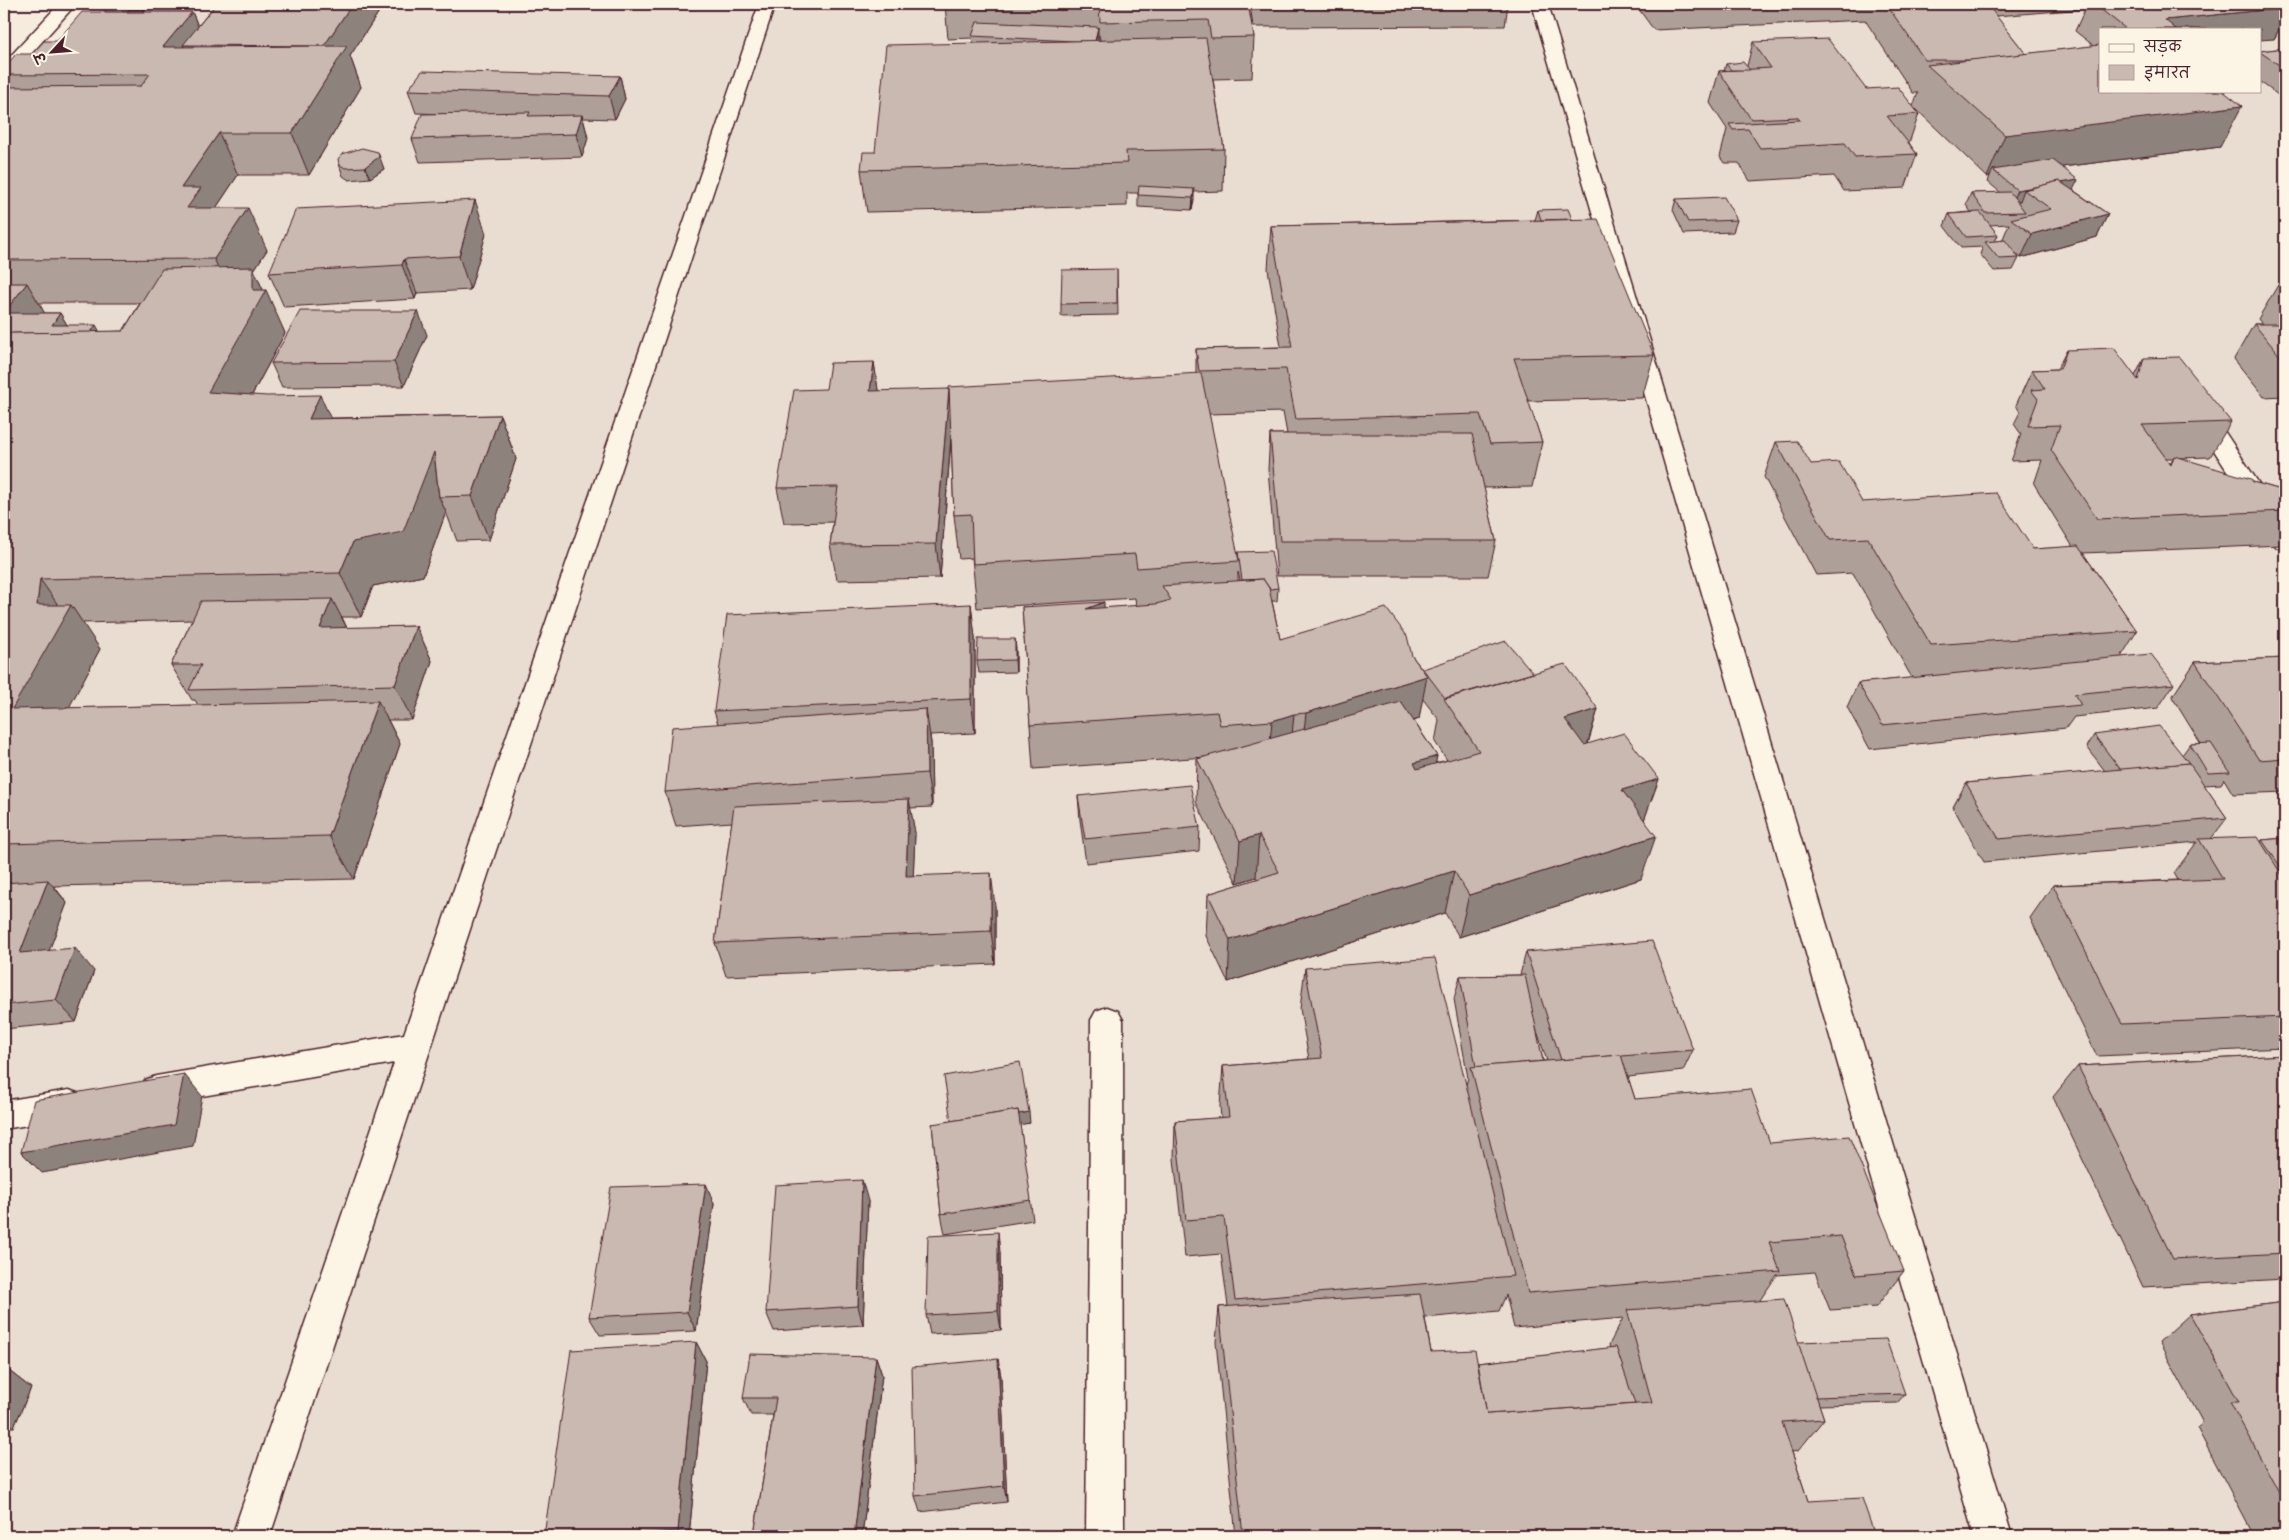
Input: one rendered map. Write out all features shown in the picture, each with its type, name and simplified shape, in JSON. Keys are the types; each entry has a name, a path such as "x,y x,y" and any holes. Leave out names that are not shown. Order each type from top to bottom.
{"street":[{"path":"4,73 68,4"},
{"path":"251,1536 767,4"},
{"path":"1540,4 1993,1536"},
{"path":"2186,391 2285,540"},
{"path":"1105,1536 1107,1020"},
{"path":"4,1115 416,1046"}],"shaded area":[{"path":"106,4 2285,4 2285,1536 4,1536 4,121"}],"building":[{"path":"112,4 135,4 127,12 104,12"},
{"path":"216,4 352,4 324,46 183,45"},
{"path":"1099,4 1248,4 1254,37 1211,38 1208,20 1100,22"},
{"path":"1886,4 1987,4 2026,54 1976,60 1925,60"},
{"path":"2094,4 2285,4 2285,8 2165,20 2175,28 2125,28"},
{"path":"82,12 192,12 163,47 347,46 292,133 219,133 181,188 201,188 187,208 248,208 214,259 4,260 4,87 141,86 150,74 4,75 4,68 16,54 32,54 44,41 57,41"},
{"path":"977,22 1098,27 1095,41 1074,41 972,36"},
{"path":"1206,38 1224,149 1126,151 1127,163 861,170 863,152 875,152 886,45"},
{"path":"1828,39 1866,89 1898,87 1919,114 1887,116 1917,154 1855,157 1845,143 1760,148 1748,129 1733,130 1729,124 1800,120 1797,117 1751,119 1719,71 1771,68 1753,42"},
{"path":"2099,45 2099,92 2224,92 2242,106 2005,135 1927,65"},
{"path":"2285,48 2285,69 2262,53 2262,51"},
{"path":"1743,62 1750,70 1731,70 1726,64"},
{"path":"422,71 620,76 609,96 408,90"},
{"path":"530,112 528,116 582,115 576,134 412,139 422,114"},
{"path":"362,148 378,152 379,157 365,167 345,168 339,164 338,159 342,154"},
{"path":"2053,160 2078,180 2061,183 2059,181 2017,190 1993,170"},
{"path":"2059,181 2108,214 2032,234 2011,219 2051,209 2024,190"},
{"path":"1139,186 1194,189 1193,198 1138,195"},
{"path":"2010,192 2025,212 1985,213 1971,193"},
{"path":"1724,197 1737,220 1688,222 1676,199"},
{"path":"475,200 459,256 404,259 402,265 269,273 296,209"},
{"path":"1568,209 1572,219 1541,220 1538,210"},
{"path":"1980,212 1998,235 1966,237 1949,214"},
{"path":"1598,219 1654,355 1514,358 1542,442 1490,444 1480,414 1296,419 1286,369 1199,371 1196,349 1292,347 1271,226"},
{"path":"2005,240 2019,258 1999,259 1985,242"},
{"path":"253,267 253,290 266,290 208,392 267,396 320,395 309,419 500,415 472,496 439,497 434,452 403,532 353,542 340,573 40,579 37,605 71,605 12,709 378,701 329,836 4,844 4,333 123,331 162,269"},
{"path":"1117,269 1117,303 1061,304 1062,270"},
{"path":"4,283 27,283 4,313"},
{"path":"2278,285 2285,285 2285,293"},
{"path":"300,311 418,311 394,362 271,363"},
{"path":"4,313 60,313 52,325 96,325 91,332 4,333"},
{"path":"2254,324 2285,324 2285,362"},
{"path":"2114,348 2138,380 2144,358 2179,357 2231,422 2142,425 2171,465 2174,456 2285,491 2285,511 2097,519 2051,450 2060,425 2028,426 2038,399 2031,390 2045,389 2032,370 2060,369 2067,350"},
{"path":"874,362 870,391 949,389 936,544 830,545 838,487 777,488 794,390 826,389 830,363"},
{"path":"1201,373 1239,561 1137,568 1135,554 973,564 971,514 954,515 949,387"},
{"path":"1270,434 1472,434 1496,541 1280,541"},
{"path":"1797,441 1811,464 1839,462 1862,502 1996,493 2033,549 2078,546 2137,631 1931,645 1868,538 1830,540 1776,442"},
{"path":"1271,551 1278,588 1270,589 1263,579 1242,580 1238,552"},
{"path":"1263,579 1269,588 1280,639 1386,608 1407,636 1412,656 1427,676 1306,713 1294,714 1272,721 1220,725 1217,712 1030,725 1022,607 1104,602 1086,609 1156,604 1171,600 1162,586"},
{"path":"332,599 320,628 416,626 395,685 189,690 201,665 171,665 201,601"},
{"path":"971,604 971,699 714,711 727,615"},
{"path":"978,639 1015,639 1015,660 977,661"},
{"path":"1506,641 1533,673 1445,698 1423,669"},
{"path":"2151,654 2174,684 2074,694 2081,705 1882,725 1858,683"},
{"path":"2285,658 2285,758 2259,760 2195,662"},
{"path":"1565,664 1598,709 1565,719 1584,745 1624,733 1659,779 1622,790 1656,836 1469,895 1454,871 1230,940 1208,894 1279,872 1259,835 1240,841 1197,759 1401,702 1437,756 1414,763 1417,769 1479,751 1444,699"},
{"path":"926,709 927,773 665,792 672,727"},
{"path":"2159,726 2189,763 2121,770 2094,735"},
{"path":"2211,743 2230,772 2208,773 2190,744"},
{"path":"2189,763 2227,818 1999,839 1966,783"},
{"path":"1190,785 1200,827 1085,839 1078,796"},
{"path":"909,799 906,876 991,873 991,931 715,943 734,806"},
{"path":"2258,837 2285,880 2285,1017 2122,1024 2053,885 2223,879 2199,839"},
{"path":"2285,838 2285,873 2262,840"},
{"path":"48,880 20,953 75,948 56,1000 4,1005 4,883"},
{"path":"1652,941 1693,1050 1561,1060 1526,952"},
{"path":"1435,958 1513,1276 1235,1300 1224,1217 1186,1220 1175,1121 1229,1117 1223,1066 1322,1058 1305,968"},
{"path":"1525,975 1543,1061 1476,1067 1460,976"},
{"path":"1621,1055 1635,1099 1751,1089 1770,1143 1849,1136 1904,1271 1856,1275 1841,1236 1769,1242 1780,1271 1528,1293 1471,1067"},
{"path":"2285,1055 2285,1253 2173,1259 2078,1066"},
{"path":"1020,1062 1029,1112 1019,1114 1018,1110 951,1121 944,1076"},
{"path":"184,1074 174,1125 21,1152 34,1100"},
{"path":"1018,1110 1031,1200 941,1214 932,1124"},
{"path":"862,1180 858,1306 766,1312 775,1185"},
{"path":"706,1184 687,1312 589,1317 611,1187"},
{"path":"998,1232 998,1311 926,1315 928,1236"},
{"path":"1420,1294 1431,1352 1475,1350 1487,1414 1652,1403 1627,1310 1784,1299 1824,1419 1782,1422 1808,1501 1862,1498 1875,1536 1243,1536 1219,1307"},
{"path":"2285,1302 2285,1503 2230,1402 2239,1402 2190,1314"},
{"path":"1886,1339 1905,1394 1816,1397 1798,1342"},
{"path":"696,1342 678,1531 600,1536 544,1536 571,1350"},
{"path":"1616,1347 1635,1404 1487,1414 1478,1363"},
{"path":"750,1354 876,1357 854,1536 754,1535 776,1398 743,1398"},
{"path":"998,1359 1004,1486 915,1496 912,1367"}]}
